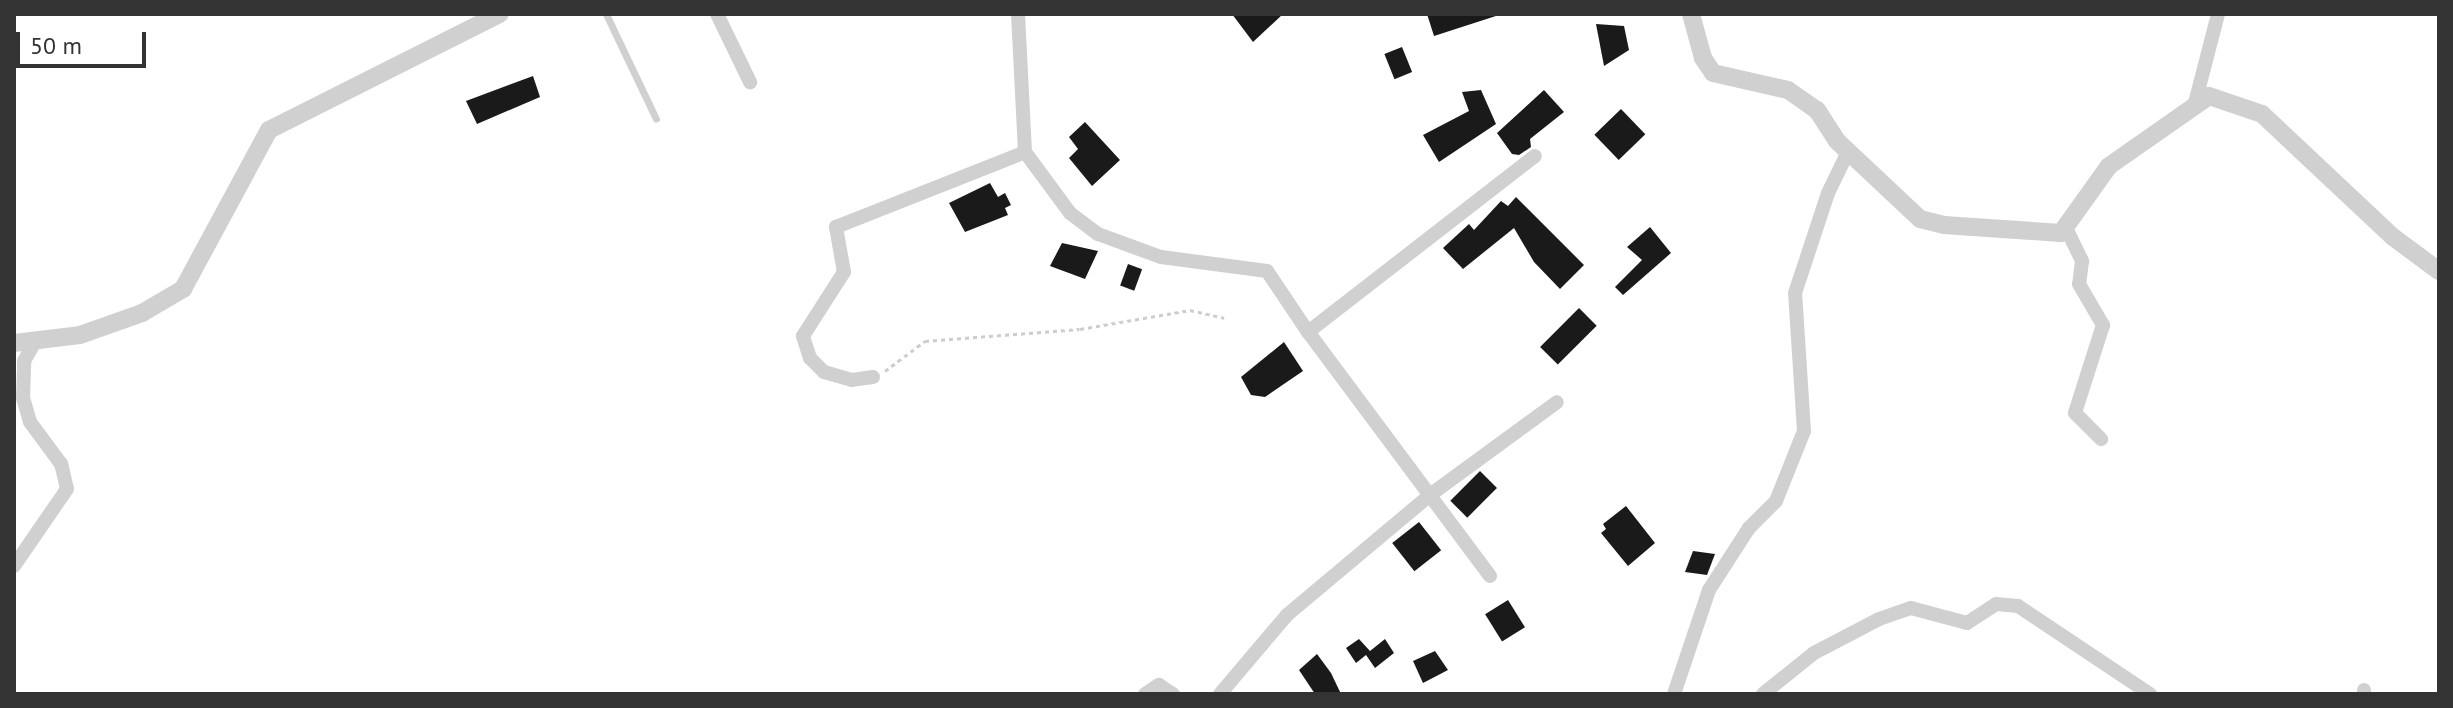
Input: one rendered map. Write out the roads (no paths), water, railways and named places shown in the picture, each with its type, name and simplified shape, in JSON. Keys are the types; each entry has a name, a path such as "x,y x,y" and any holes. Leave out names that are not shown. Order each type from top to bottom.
{"street":[{"path":"14,343 80,335 142,313 183,289 269,130 500,14"},
{"path":"717,14 750,82"},
{"path":"1018,14 1025,152 1070,213 1098,234 1161,257 1267,271 1308,332 1490,576"},
{"path":"1691,14 1703,58 1713,73 1788,90 1817,110 1848,152 1920,219 2061,233 2109,166 2209,96 2262,114 2393,237 2439,271"},
{"path":"2195,103 2218,14"},
{"path":"873,377 852,380 824,372 810,358 803,336 844,272 836,227 1025,152"},
{"path":"1674,694 1709,590 1749,528 1776,501 1804,431 1795,293 1828,193 1848,152"},
{"path":"1308,332 1535,156"},
{"path":"2066,228 2082,261 2079,284 2103,325 2075,413 2101,439"},
{"path":"14,566 67,489 61,464 30,422 23,398 24,361 36,340"},
{"path":"1220,694 1287,615 1430,495 1557,402"},
{"path":"1763,694 1814,653 1879,619 1911,608 1967,623 1996,604 2018,606 2150,694"},
{"path":"1145,694 1159,685 1173,694"}],"lane":[{"path":"606,14 656,119"}]}
